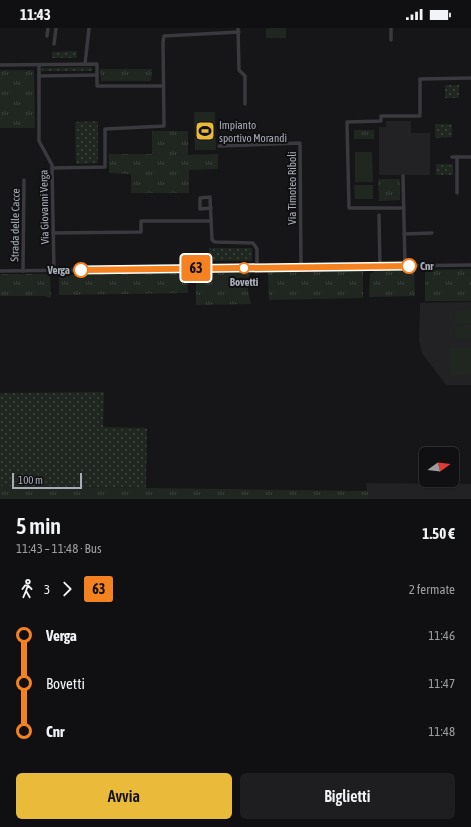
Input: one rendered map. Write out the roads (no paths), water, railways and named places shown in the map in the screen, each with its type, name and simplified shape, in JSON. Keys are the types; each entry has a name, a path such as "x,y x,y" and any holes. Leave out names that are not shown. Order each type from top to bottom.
{"street":[{"path":"47,36 48,28"},
{"path":"54,44 56,28"},
{"path":"85,64 89,28"},
{"path":"225,28 226,33"},
{"path":"391,28 391,40"},
{"path":"52,168 105,167 105,129 164,126 164,36 226,33 238,30 239,70 245,76 245,104"},
{"path":"0,66 97,64 97,86 163,86"},
{"name":"Via Giovanni Verga","path":"39,65 39,141 51,163 52,168 54,270"},
{"path":"39,76 97,75"},
{"path":"404,208 349,208 348,122 381,121 381,116 420,116 420,79 471,78"},
{"name":"Via Timoteo Riboli","path":"219,146 268,146 273,143 300,142 302,267"},
{"path":"452,157 471,157"},
{"path":"457,157 457,194"},
{"path":"403,176 405,266"},
{"name":"Strada delle Cacce","path":"23,271 24,180"},
{"path":"210,208 211,238 213,241 246,241 254,244 256,249 257,268"},
{"path":"379,215 380,266"},
{"path":"53,233 142,232 141,221 210,221"},
{"path":"404,234 432,233"},
{"name":"Strada delle Cacce","path":"0,271 471,265"}],"place":[{"name":"Impianto sportivo Morandi","path":"205,131"},
{"name":"Cnr","path":"409,266"},
{"name":"Bovetti","path":"244,268"},
{"name":"Verga","path":"81,270"}]}
